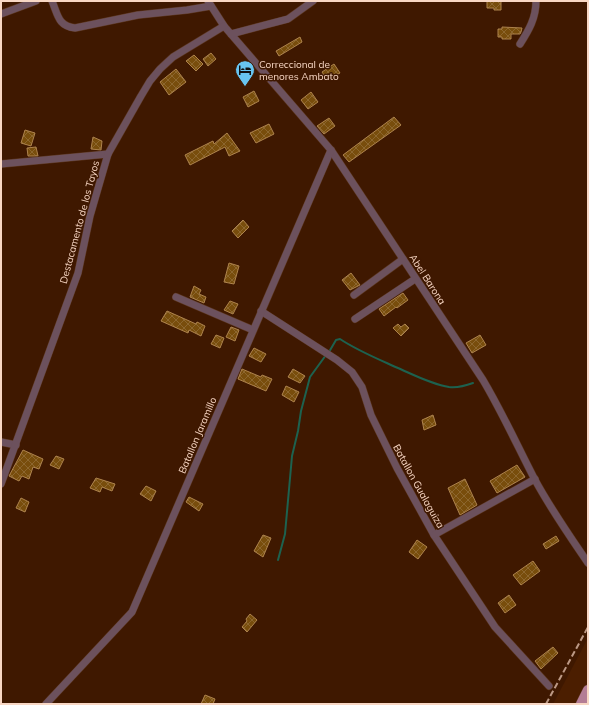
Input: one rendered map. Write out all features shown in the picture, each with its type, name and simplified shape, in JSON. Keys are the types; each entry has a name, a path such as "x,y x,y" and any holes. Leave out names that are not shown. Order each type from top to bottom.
{"main road":[{"path":"581,704 588,690"}],"street":[{"path":"1,14 36,1"},
{"path":"52,1 61,22 67,27 75,28 138,15 187,10 209,4"},
{"path":"231,34 288,19 313,1"},
{"path":"520,44 532,26 536,13 536,1"},
{"name":"Abel Barona","path":"209,4 224,26 331,150 486,385 505,418 535,479 560,524 588,563"},
{"name":"Destacamento de los Tayos","path":"1,484 78,273 90,216 108,154 150,81 160,68 173,57 224,26"},
{"name":"Batallon Jaramillo","path":"46,704 132,612 331,150"},
{"path":"1,164 108,154"},
{"path":"354,295 403,259"},
{"path":"355,319 415,279"},
{"path":"176,297 253,330"},
{"name":"Batallon Gualaguiza","path":"261,312 337,360 352,372 362,388 371,415 396,468 434,535 495,627 549,686"},
{"path":"1,442 16,445"},
{"path":"434,535 535,479"}],"shaded area":[{"path":"588,638 588,683 577,704 553,704"}],"building":[{"path":"487,1 501,1 501,10 487,8"},
{"path":"502,27 522,28 520,34 511,34 511,39 502,39 502,37 498,37 498,29 502,29"},
{"path":"300,37 302,42 279,56 276,51"},
{"path":"211,53 216,59 208,66 203,59"},
{"path":"194,55 203,64 196,71 186,61"},
{"path":"334,64 340,73 327,80 322,72"},
{"path":"176,69 186,82 169,95 160,82"},
{"path":"254,91 259,101 248,107 243,97"},
{"path":"311,92 318,102 308,109 301,100"},
{"path":"394,117 401,125 349,162 343,155"},
{"path":"329,118 335,126 324,134 317,126"},
{"path":"269,124 274,134 256,143 250,133"},
{"path":"25,130 35,133 31,146 21,143"},
{"path":"227,133 240,151 229,156 225,147 190,165 185,155 213,141 214,144"},
{"path":"93,137 102,141 101,150 91,149"},
{"path":"36,147 38,156 28,156 27,148"},
{"path":"243,220 249,227 238,238 232,231"},
{"path":"229,263 239,266 234,284 224,282"},
{"path":"351,273 360,285 350,290 342,280"},
{"path":"194,286 201,290 199,294 206,297 204,303 190,297"},
{"path":"403,293 408,300 384,316 379,309"},
{"path":"230,301 238,304 233,314 224,310"},
{"path":"167,311 196,324 197,322 205,326 201,336 189,330 188,333 161,321"},
{"path":"398,324 401,327 405,324 409,328 401,336 393,328"},
{"path":"231,327 239,330 235,341 226,337"},
{"path":"216,335 224,338 220,348 211,344"},
{"path":"480,335 486,345 472,353 466,343"},
{"path":"254,348 266,354 261,362 249,356"},
{"path":"242,369 261,377 262,375 272,379 266,391 238,379"},
{"path":"293,369 305,376 300,383 288,377"},
{"path":"286,386 299,392 294,402 282,395"},
{"path":"433,415 436,425 424,430 422,420"},
{"path":"23,450 43,459 39,469 33,467 29,479 22,476 19,481 9,476"},
{"path":"56,456 64,459 59,469 50,465"},
{"path":"517,465 525,477 497,493 490,481"},
{"path":"96,478 115,484 112,491 102,487 100,492 90,488"},
{"path":"465,479 477,505 460,515 448,488"},
{"path":"146,486 156,491 151,501 140,494"},
{"path":"189,497 203,504 199,511 186,502"},
{"path":"21,498 29,502 25,512 16,508"},
{"path":"263,535 271,538 263,557 254,551"},
{"path":"556,536 559,541 546,549 543,544"},
{"path":"417,540 427,547 418,559 409,552"},
{"path":"533,561 540,571 521,585 513,575"},
{"path":"509,595 516,605 505,613 498,603"},
{"path":"250,614 257,620 247,632 242,627"},
{"path":"553,647 558,653 541,669 535,661"},
{"path":"205,695 215,699 213,704 201,704"}],"waterway":[{"path":"329,352 336,340 340,339 368,355 436,384 455,387 473,383"},
{"path":"278,560 285,534 292,456 301,411 310,377 326,355"}],"railway":[{"path":"546,704 588,627"}],"place":[{"name":"Correccional de menores Ambato","path":"245,87"}]}
